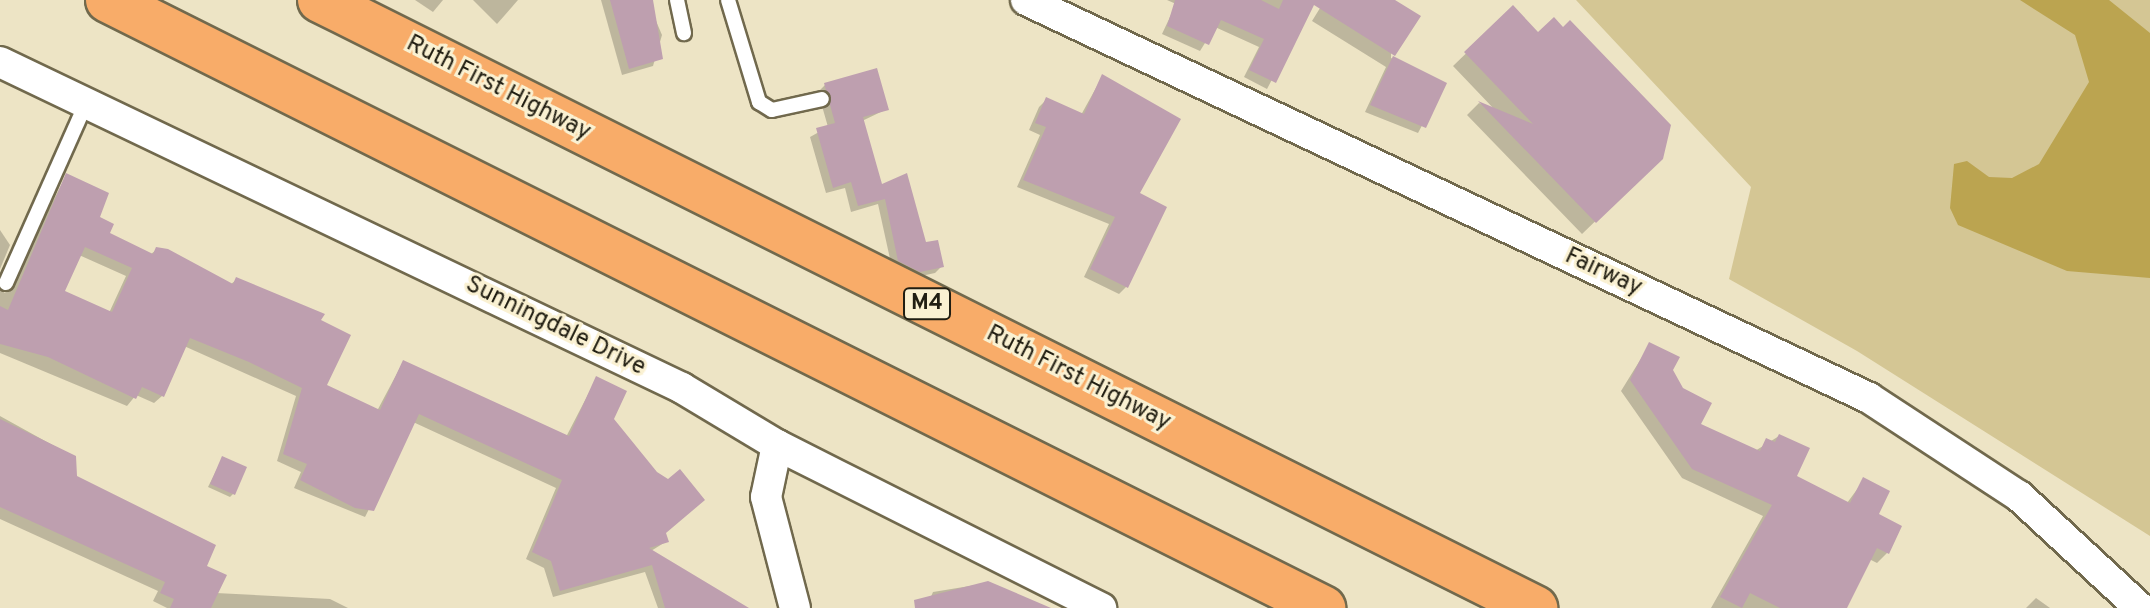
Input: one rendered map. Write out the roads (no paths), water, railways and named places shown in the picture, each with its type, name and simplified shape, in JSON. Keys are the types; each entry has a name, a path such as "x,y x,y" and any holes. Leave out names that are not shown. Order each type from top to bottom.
{"highway":[{"path":"108,0 1323,608"},
{"name":"Ruth First Highway","path":"320,0 1535,608"}],"street":[{"name":"Fairway","path":"1026,0 1869,398 2019,496 2140,608"},
{"name":"Sunningdale Drive","path":"0,62 682,388 777,445 1101,608"},
{"path":"777,445 766,497 795,608"}],"lane":[{"path":"677,0 684,33"},
{"path":"728,0 759,102 772,110 822,99"},
{"path":"6,283 86,103"}]}
